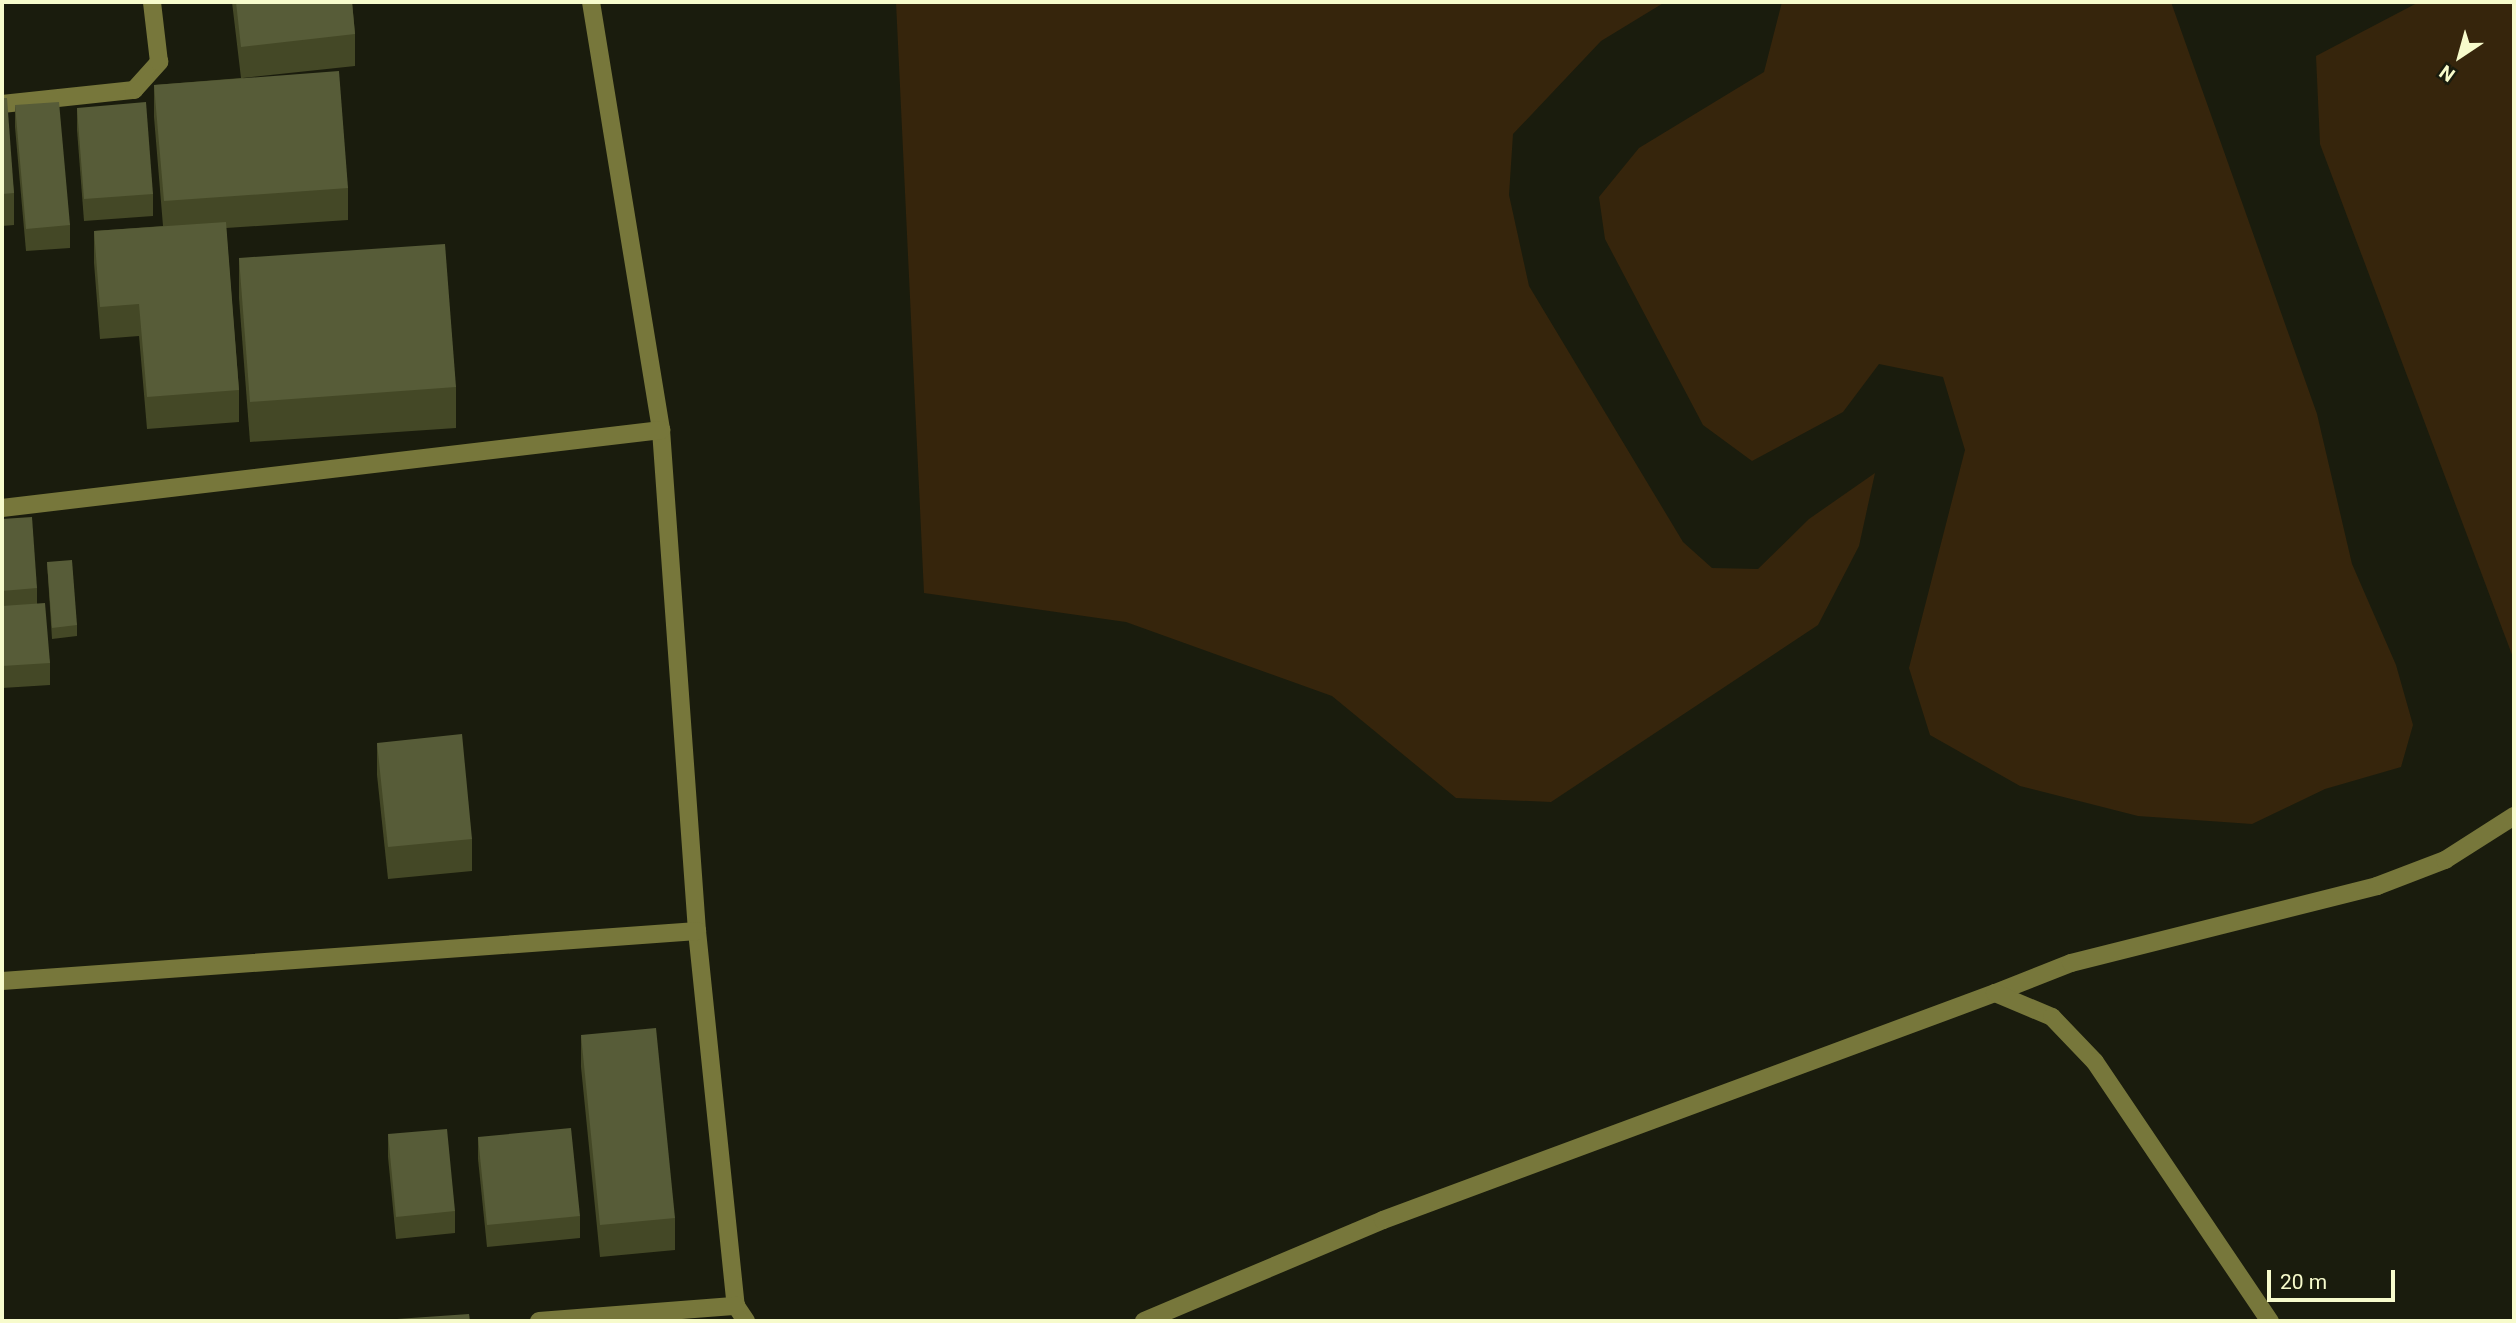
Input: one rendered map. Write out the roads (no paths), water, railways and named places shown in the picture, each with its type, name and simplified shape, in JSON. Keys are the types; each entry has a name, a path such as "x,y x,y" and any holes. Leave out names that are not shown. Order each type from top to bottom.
{"street":[{"path":"2,104 134,90 159,62 152,2"},
{"path":"539,1321 741,1314 697,931 661,430 591,2"},
{"path":"2,508 661,430"},
{"path":"1144,1321 1383,1220 2071,963 2377,886 2445,860 2514,817"},
{"path":"2,981 697,931"},
{"path":"1995,993 2052,1017 2095,1062 2270,1321"}]}
